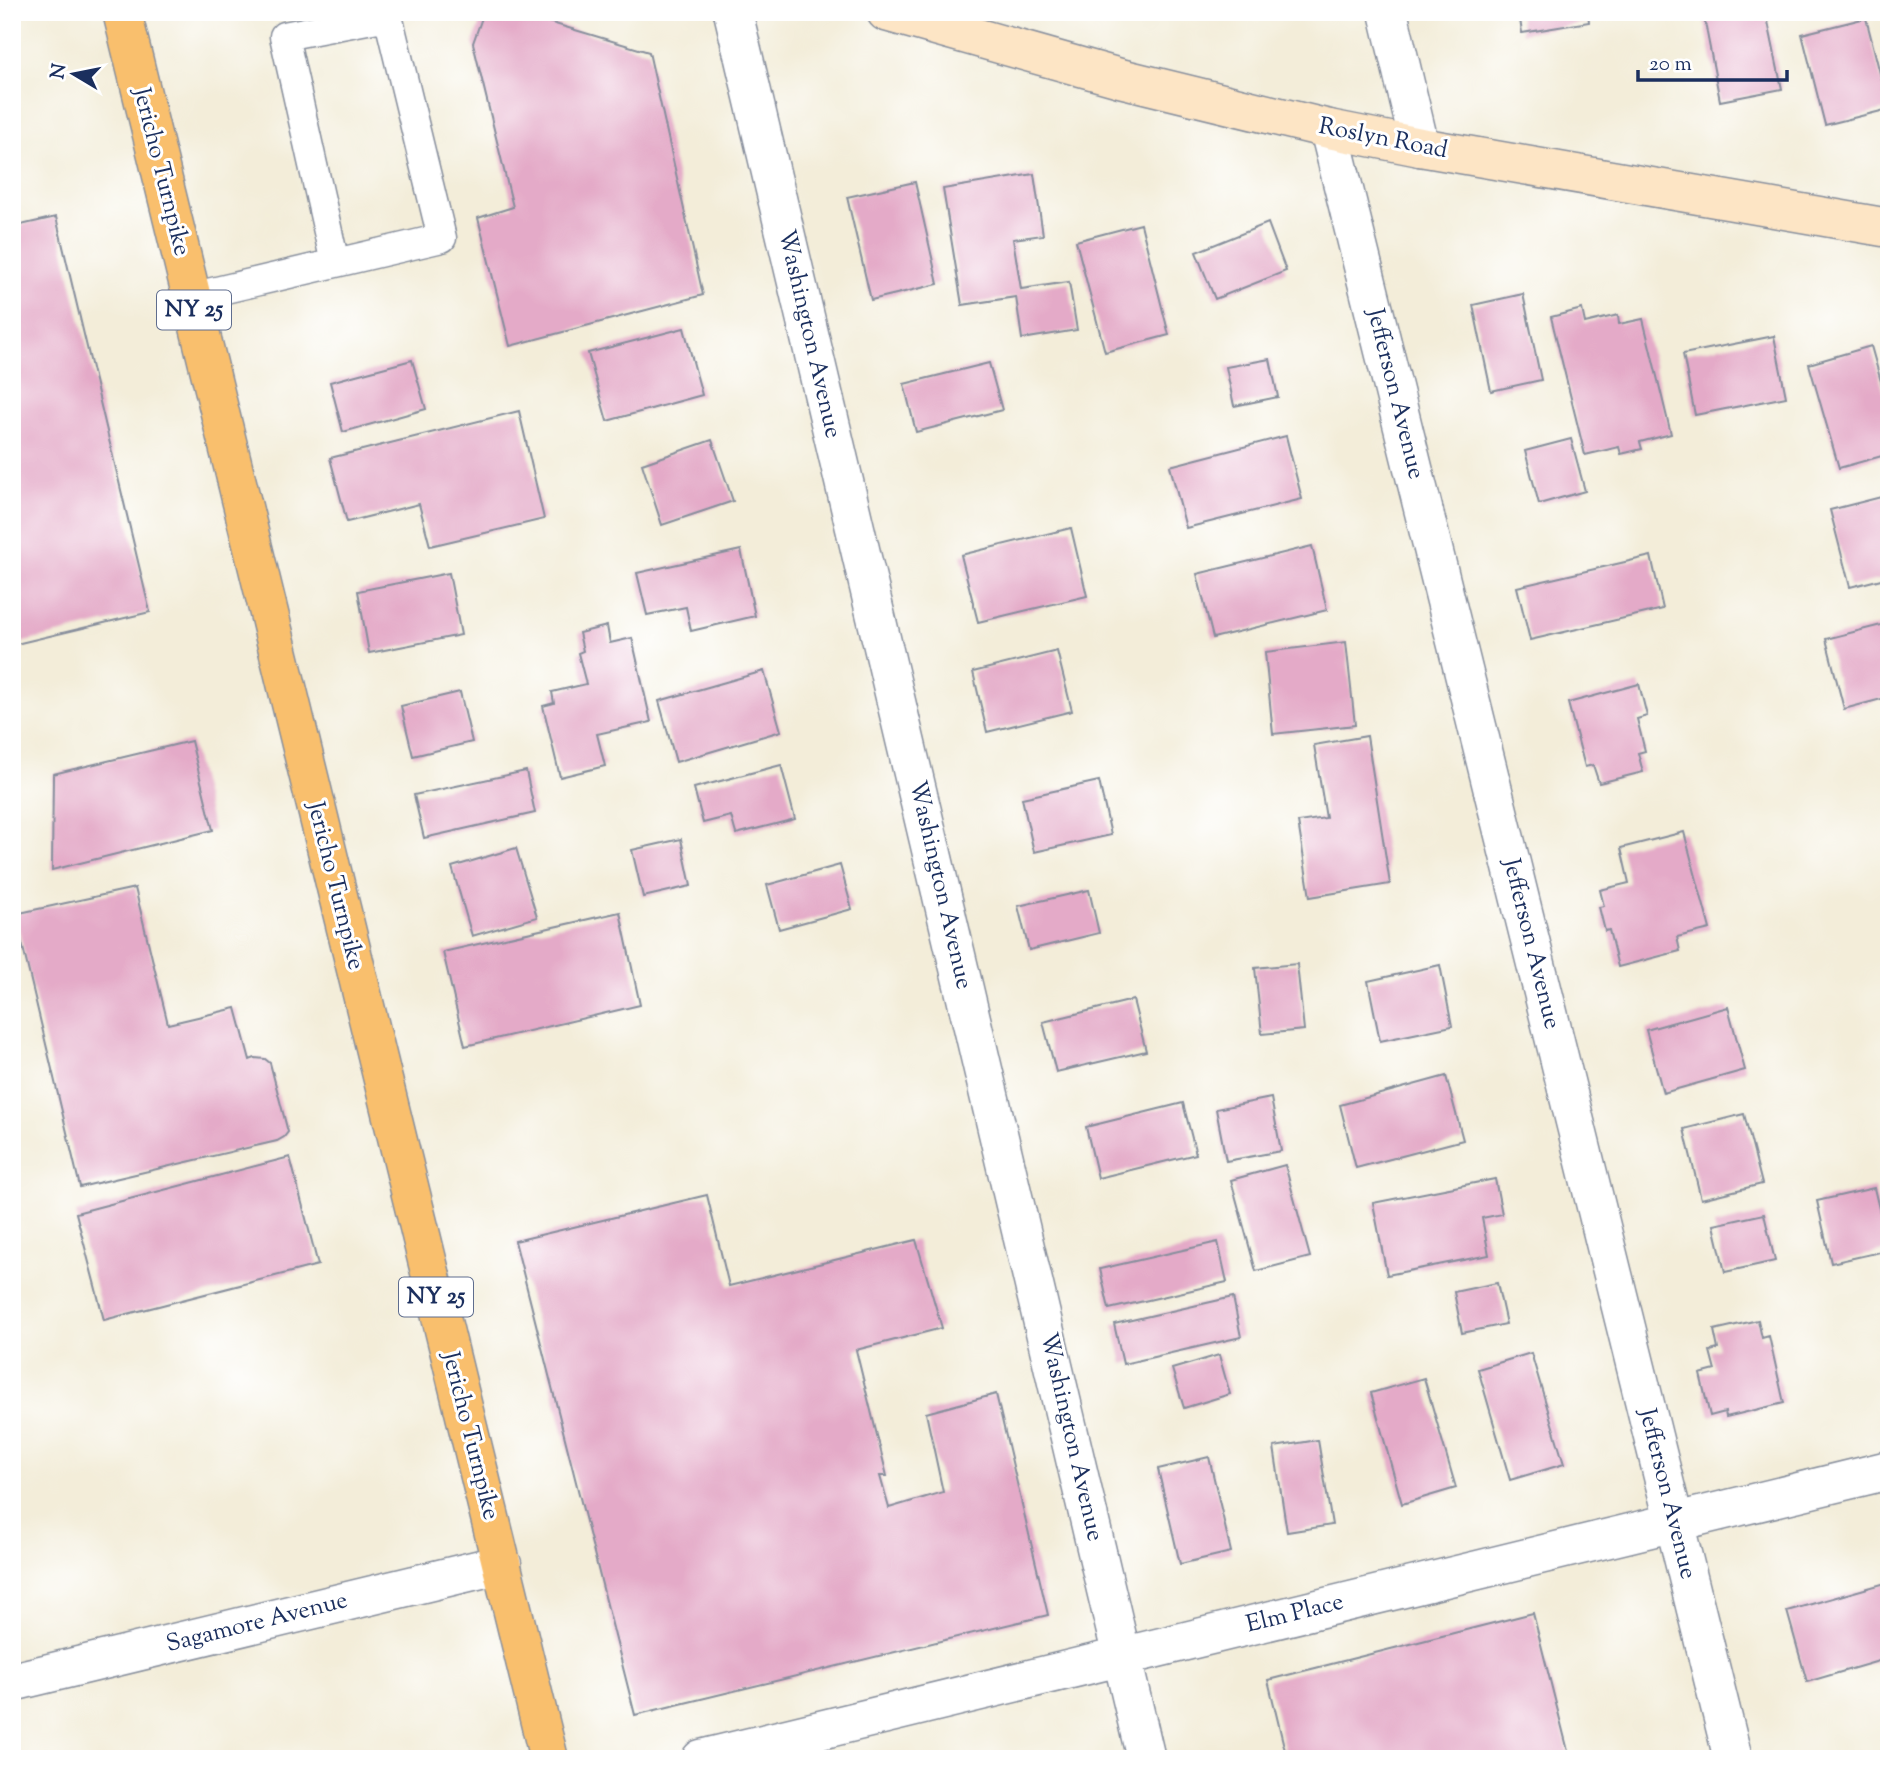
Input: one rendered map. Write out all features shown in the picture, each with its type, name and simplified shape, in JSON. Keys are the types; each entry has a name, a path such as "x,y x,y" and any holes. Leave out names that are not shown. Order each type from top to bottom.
{"main road":[{"name":"Jericho Turnpike","path":"122,12 549,1759"},
{"name":"Roslyn Road","path":"886,12 1120,78 1329,129 1889,228"}],"street":[{"name":"Washington Avenue","path":"733,12 1146,1759"},
{"path":"1388,12 1420,147"},
{"name":"Jefferson Avenue","path":"1329,129 1733,1759"},
{"name":"Elm Place","path":"701,1759 1889,1469"},
{"name":"Sagamore Avenue","path":"12,1682 502,1564"}],"lane":[{"path":"191,296 442,239 388,14 284,36 335,263"}],"building":[{"path":"484,12 515,12 649,52 703,295 510,346 478,218 513,207 473,43"},
{"path":"1519,12 1588,12 1589,22 1522,33"},
{"path":"1703,12 1766,12 1782,89 1720,101"},
{"path":"1866,18 1889,109 1825,125 1802,34"},
{"path":"1034,174 1043,235 1013,239 1021,289 1069,282 1077,330 1022,339 1016,297 962,305 943,189"},
{"path":"915,182 938,284 871,300 847,197"},
{"path":"56,217 150,612 12,645 12,227"},
{"path":"1268,223 1286,271 1215,299 1196,252"},
{"path":"1141,224 1169,335 1105,352 1076,241"},
{"path":"1523,294 1541,380 1491,391 1473,305"},
{"path":"1582,309 1585,323 1618,315 1619,324 1643,319 1671,434 1640,442 1642,449 1621,454 1619,447 1585,455 1551,317"},
{"path":"684,328 702,395 607,421 588,353"},
{"path":"1774,336 1786,397 1695,415 1683,354"},
{"path":"1871,346 1889,410 1889,454 1839,468 1809,364"},
{"path":"1270,359 1278,397 1234,406 1226,367"},
{"path":"412,360 426,409 343,432 330,382"},
{"path":"989,363 1002,410 916,432 904,384"},
{"path":"519,411 544,519 430,546 419,504 347,522 330,458"},
{"path":"1286,436 1302,499 1186,528 1170,466"},
{"path":"1571,439 1585,491 1539,504 1525,451"},
{"path":"712,440 733,501 662,525 642,464"},
{"path":"1889,495 1889,577 1850,587 1830,510"},
{"path":"1071,528 1087,596 978,622 961,555"},
{"path":"1312,546 1327,610 1213,638 1197,574"},
{"path":"741,550 755,616 691,631 686,607 647,615 637,573"},
{"path":"1651,556 1663,609 1530,640 1517,587"},
{"path":"449,573 461,635 369,653 358,591"},
{"path":"1889,623 1889,697 1844,709 1826,639"},
{"path":"607,626 610,643 632,638 651,722 597,734 605,766 560,777 543,706 554,703 552,692 586,684 578,653 583,651 579,633"},
{"path":"1346,642 1355,725 1273,734 1265,652"},
{"path":"1057,651 1072,711 987,732 973,672"},
{"path":"764,671 781,731 676,762 659,701"},
{"path":"1639,684 1647,716 1637,719 1645,751 1638,753 1643,772 1599,783 1593,765 1585,767 1568,703"},
{"path":"460,692 472,742 413,756 401,706"},
{"path":"1367,736 1390,884 1310,897 1298,822 1326,818 1314,745"},
{"path":"191,741 213,830 52,870 53,774"},
{"path":"781,765 795,819 736,834 731,816 703,823 694,788"},
{"path":"526,771 535,813 424,838 414,795"},
{"path":"1099,781 1111,835 1034,852 1022,798"},
{"path":"1684,832 1710,929 1677,937 1680,951 1618,967 1609,930 1605,931 1599,907 1604,906 1600,890 1629,883 1621,848"},
{"path":"681,839 691,886 643,897 632,850"},
{"path":"516,848 537,917 472,936 452,867"},
{"path":"840,865 852,909 779,929 767,885"},
{"path":"135,888 168,1024 236,1008 250,1060 265,1059 270,1063 288,1132 277,1141 80,1187 15,914"},
{"path":"1089,890 1099,933 1029,950 1018,906"},
{"path":"620,912 640,1005 465,1046 443,952"},
{"path":"1297,964 1304,1030 1262,1034 1255,968"},
{"path":"1440,965 1452,1026 1380,1041 1368,981"},
{"path":"1133,1000 1146,1051 1056,1072 1043,1022"},
{"path":"1728,1007 1745,1070 1663,1093 1646,1030"},
{"path":"1446,1076 1463,1140 1356,1168 1340,1105"},
{"path":"1271,1098 1281,1151 1226,1161 1216,1109"},
{"path":"1183,1103 1196,1154 1098,1178 1086,1127"},
{"path":"1744,1114 1762,1184 1701,1199 1684,1129"},
{"path":"290,1157 318,1265 104,1320 76,1213"},
{"path":"1285,1165 1310,1257 1256,1271 1231,1180"},
{"path":"1495,1179 1502,1214 1482,1218 1489,1255 1387,1275 1373,1203"},
{"path":"1874,1188 1889,1250 1831,1263 1817,1201"},
{"path":"707,1195 729,1286 916,1240 942,1328 856,1350 887,1476 880,1476 889,1508 943,1492 926,1413 996,1394 1048,1615 635,1715 515,1241"},
{"path":"1764,1214 1775,1261 1725,1272 1714,1225"},
{"path":"1218,1242 1227,1282 1109,1309 1100,1269"},
{"path":"1497,1283 1506,1324 1462,1333 1454,1292"},
{"path":"1233,1297 1241,1337 1123,1364 1114,1324"},
{"path":"1758,1320 1762,1338 1769,1336 1784,1403 1726,1417 1725,1412 1710,1416 1700,1374 1715,1370 1710,1351 1718,1349 1714,1330"},
{"path":"1531,1353 1564,1464 1510,1480 1478,1369"},
{"path":"1219,1355 1230,1394 1184,1408 1172,1369"},
{"path":"1424,1378 1456,1488 1402,1504 1371,1393"},
{"path":"1318,1440 1332,1525 1287,1532 1274,1447"},
{"path":"1209,1457 1231,1552 1180,1564 1158,1469"},
{"path":"1889,1582 1889,1658 1807,1682 1787,1611"},
{"path":"1533,1613 1570,1759 1287,1759 1268,1680"}]}
